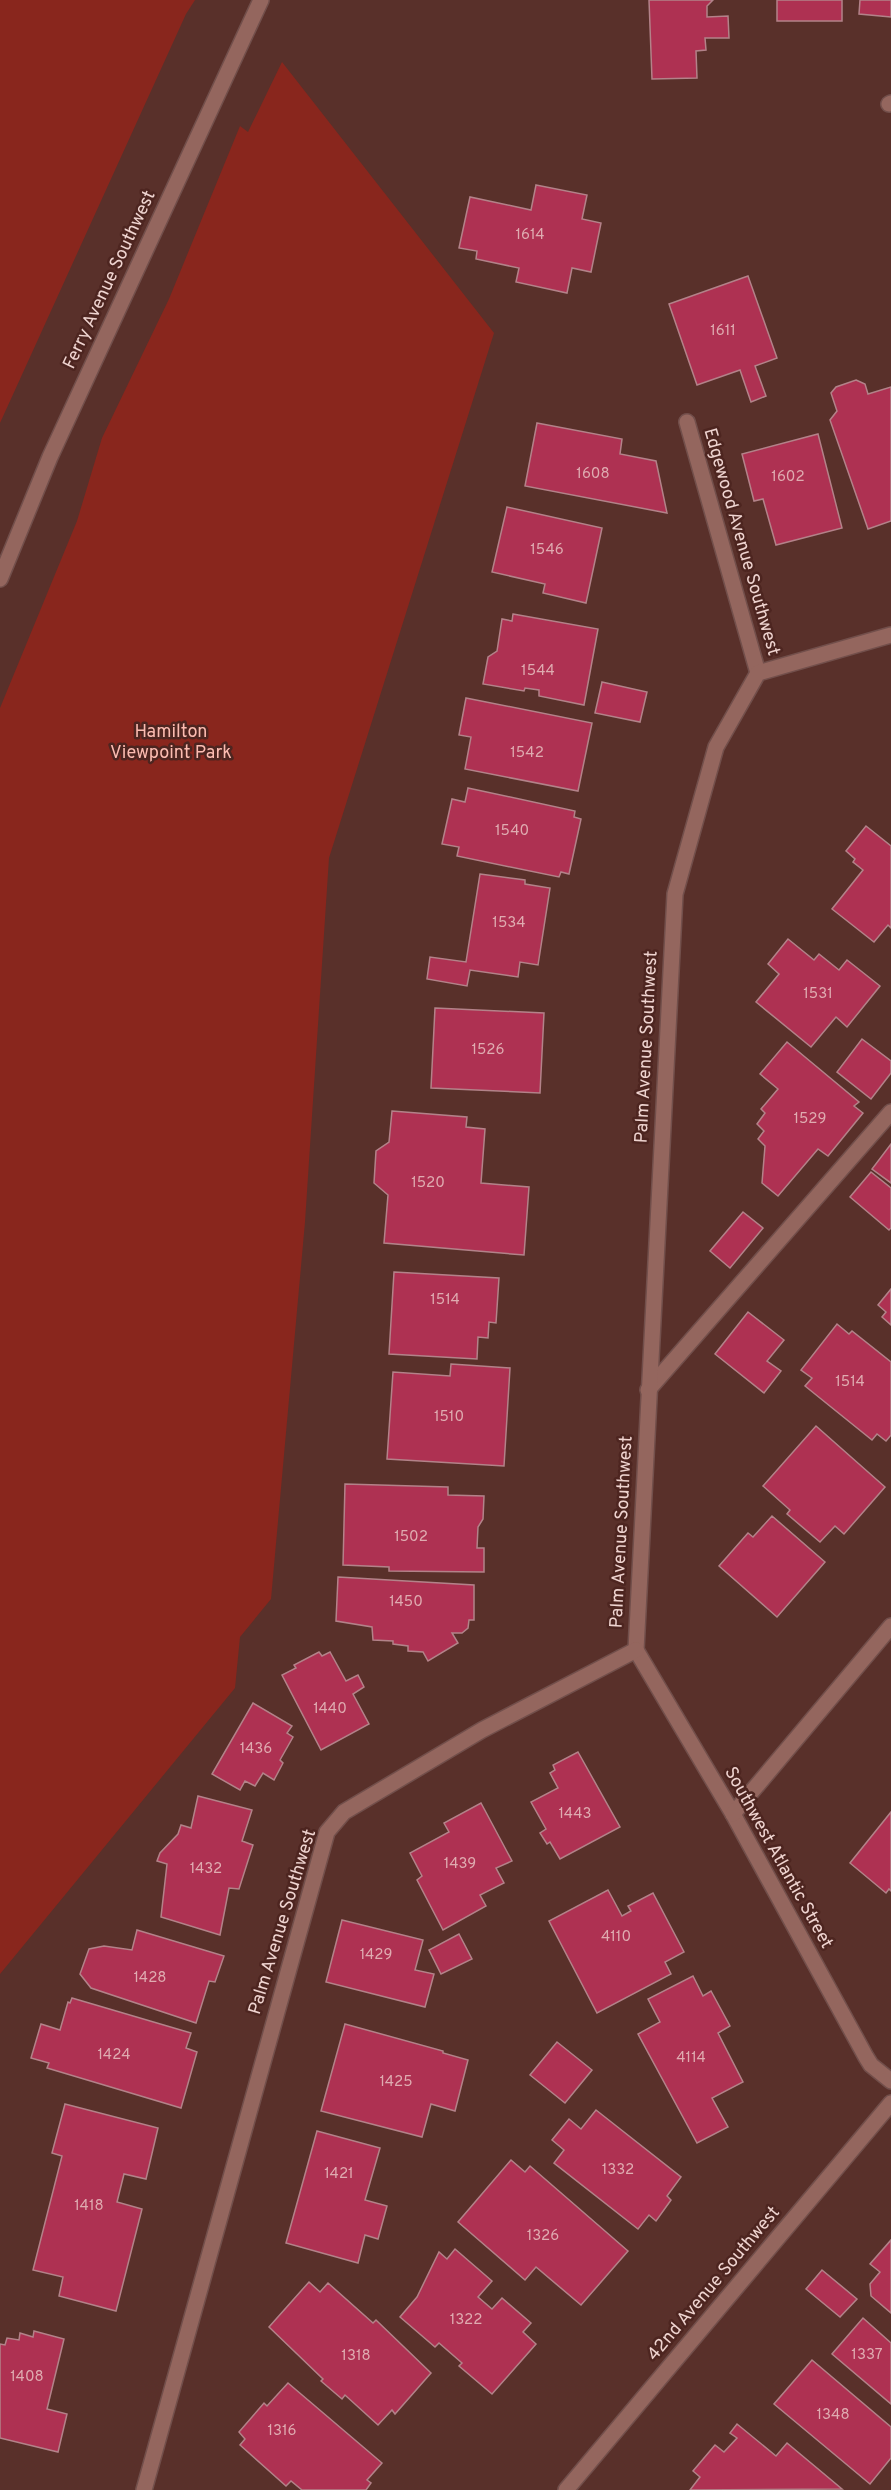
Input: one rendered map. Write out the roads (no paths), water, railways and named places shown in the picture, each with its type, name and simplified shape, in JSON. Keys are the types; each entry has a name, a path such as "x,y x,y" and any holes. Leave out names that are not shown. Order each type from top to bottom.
{"street":[{"name":"Ferry Avenue Southwest","path":"0,579 50,457 261,0"},
{"name":"Edgewood Avenue Southwest","path":"687,422 758,673"},
{"path":"758,673 891,635"},
{"name":"Palm Avenue Southwest","path":"144,2490 327,1832 344,1812 462,1742 636,1650 675,894 716,747 758,673"},
{"path":"648,1390 891,1112"},
{"path":"732,1814 891,1626"},
{"name":"Southwest Atlantic Street","path":"636,1650 732,1814 866,2057 871,2065 891,2081"},
{"name":"42nd Avenue Southwest","path":"566,2490 891,2103"}],"park label":[{"name":"Hamilton Viewpoint Park","path":"171,742"}]}
